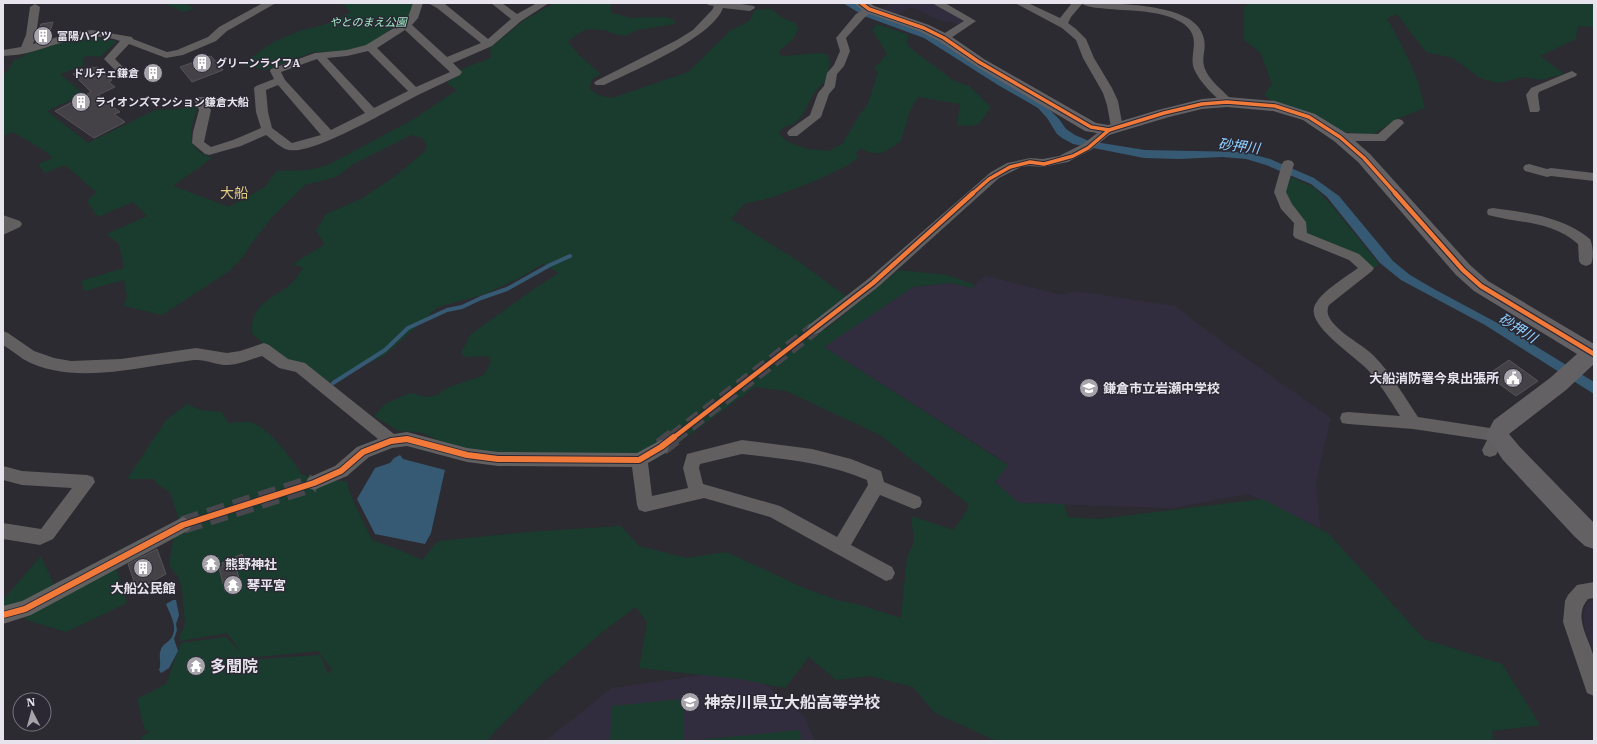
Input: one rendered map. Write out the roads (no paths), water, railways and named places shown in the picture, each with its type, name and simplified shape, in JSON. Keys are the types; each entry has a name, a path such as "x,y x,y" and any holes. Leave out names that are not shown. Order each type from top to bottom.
{"street":[{"path":"329,136 280,80 275,71 319,56 347,53 370,47 406,25 413,18 418,3"},
{"path":"433,3 441,6 488,44"},
{"path":"496,3 517,19"},
{"path":"446,62 488,44 517,19 544,3"},
{"path":"600,83 681,42 697,32 717,12 717,3 750,8"},
{"path":"936,3 971,21 944,38"},
{"path":"1020,3 1062,25 1078,36 1084,45 1086,54 1112,99 1114,120 1102,137"},
{"path":"1062,25 1066,16 1078,3"},
{"path":"1087,3 1161,11 1184,19 1194,29 1200,45 1197,64 1204,76 1227,102"},
{"path":"3,53 25,50 84,34 128,39 166,55 179,53 212,39 223,29 267,4"},
{"path":"25,50 31,35 35,7"},
{"path":"793,133 815,117 824,93 829,87 832,73 839,66 845,51 844,44 840,38 864,10 924,28 944,38 979,62 1091,127 1102,137"},
{"path":"280,80 260,88 262,112 267,130 290,147 299,146 329,136 372,113 457,72 406,25"},
{"path":"120,69 109,59 128,39"},
{"path":"370,47 415,92"},
{"path":"319,56 372,113"},
{"path":"1534,110 1532,95 1535,90 1572,74"},
{"path":"200,99 205,110 199,132 198,143 209,151 237,143 267,130"},
{"path":"814,329 873,283 995,175 1010,167 1030,162 1044,164 1073,156 1102,137 1169,112 1202,104 1227,102 1252,103 1289,110 1318,121 1340,137 1364,158 1463,270 1481,286 1593,353 1570,374 1502,426 1494,442"},
{"path":"1340,137 1381,138 1398,123"},
{"path":"1288,164 1280,192 1286,206 1300,222 1300,235 1354,257 1367,268 1323,302 1320,310 1321,317 1339,336 1368,359 1390,388 1413,423"},
{"path":"1529,168 1547,173 1594,176"},
{"path":"1493,212 1555,222 1568,229 1585,242 1586,261"},
{"path":"3,219 15,224 3,230"},
{"path":"3,337 29,355 53,364 71,367 121,365 196,354 227,359 241,357 264,349 284,364 300,367 390,441"},
{"path":"1348,418 1413,423 1494,442 1511,453 1583,529 1594,538"},
{"path":"314,483 342,471 363,452 390,441 407,439 467,455 498,459 638,460 661,447"},
{"path":"697,492 691,468 693,460 742,447 812,456 851,466 875,476 876,486 840,548"},
{"path":"638,460 645,505 704,491 774,511 886,573"},
{"path":"3,473 22,478 87,482 47,534 40,537 3,530"},
{"path":"876,486 914,502"},
{"path":"3,616 25,608 183,525"},
{"path":"1594,590 1583,591 1574,601 1572,622 1594,686"}],"water":[{"name":"砂押川","path":"843,3 854,3 930,34 1044,104 1059,119 1066,129 1089,141 1145,150 1244,152 1270,159 1314,178 1339,196 1393,261 1410,275 1503,326 1594,382 1594,394 1485,325 1401,280 1380,263 1327,197 1311,184 1266,165 1246,159 1222,157 1179,159 1144,158 1073,144 1057,134 1047,118 1038,108 998,85 924,38 864,16"},
{"path":"400,455 403,459 445,470 431,533 425,544 375,534 357,499 375,468 390,463 394,458"},
{"path":"176,600 179,615 174,639 178,651 169,668 161,673 159,670 160,652 174,633 173,620 166,604"}],"waterway":[{"path":"333,383 385,350 408,328 447,310 462,307 481,298 507,289 550,265 570,256"}],"tunnel":[{"path":"673,438 814,329"},
{"path":"661,447 674,437"},
{"path":"183,525 314,483"}],"place":[{"name":"富陽ハイツ","path":"43,36"},
{"name":"グリーンライフA","path":"202,63"},
{"name":"ドルチェ鎌倉","path":"153,73"},
{"name":"ライオンズマンション鎌倉大船","path":"81,102"},
{"name":"大船消防署今泉出張所","path":"1513,378"},
{"name":"鎌倉市立岩瀬中学校","path":"1089,388"},
{"name":"熊野神社","path":"211,564"},
{"name":"大船公民館","path":"143,568"},
{"name":"琴平宮","path":"233,585"},
{"name":"多聞院","path":"196,666"},
{"name":"神奈川県立大船高等学校","path":"690,702"}],"district":[{"name":"大船","path":"234,193"}],"park label":[{"name":"やとのまえ公園","path":"368,22"}]}
